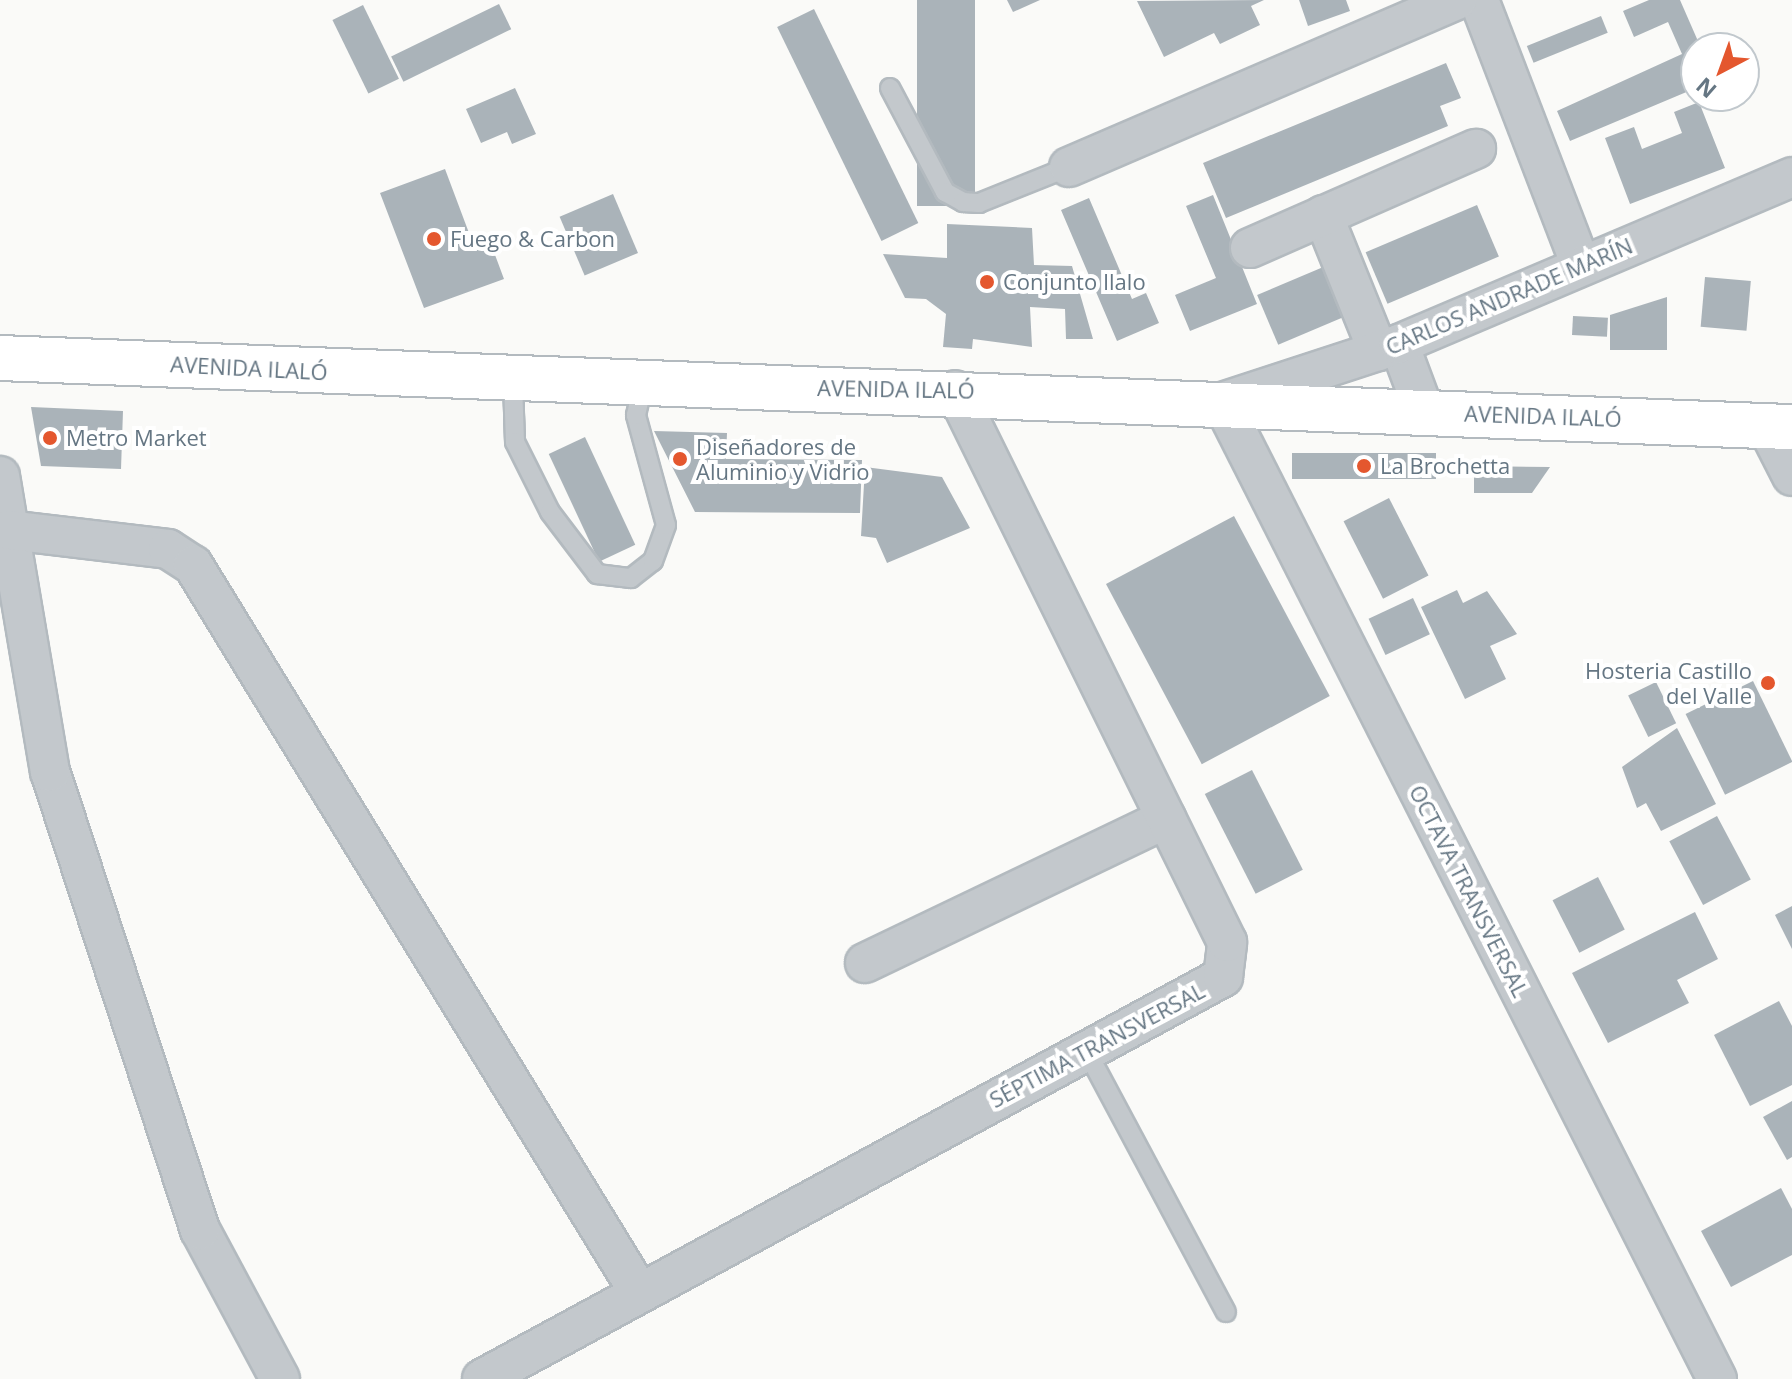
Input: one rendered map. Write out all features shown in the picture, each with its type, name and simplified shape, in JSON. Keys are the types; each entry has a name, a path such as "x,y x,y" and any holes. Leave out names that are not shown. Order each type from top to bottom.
{"main road":[{"name":"AVENIDA ILALÓ","path":"0,358 513,382 955,390 1779,426"}],"street":[{"path":"1069,167 1457,0"},
{"path":"1479,0 1581,266"},
{"path":"1250,248 1476,149"},
{"name":"CARLOS ANDRADE MARÍN","path":"1222,402 1388,348 1792,177"},
{"path":"1323,215 1388,348 1424,411"},
{"name":"SÉPTIMA TRANSVERSAL","path":"482,1379 1223,977 1231,959 1166,819 955,390"},
{"name":"OCTAVA TRANSVERSAL","path":"1222,402 1717,1379"},
{"path":"1779,426 1792,476"},
{"path":"0,476 50,772 200,1230 280,1379"},
{"path":"9,530 168,549 193,565 639,1292"},
{"path":"865,963 1166,819"}],"lane":[{"path":"890,88 945,192 963,202 979,203 1069,167"},
{"path":"513,382 515,442 550,512 597,574 631,578 653,561 666,525 636,415 643,385"},
{"path":"1086,1050 1226,1312"}],"building":[{"path":"917,0 975,0 975,206 917,206"},
{"path":"1007,0 1040,0 1013,12"},
{"path":"1264,0 1251,6 1260,25 1220,44 1214,33 1164,57 1137,1"},
{"path":"1299,0 1346,0 1350,11 1308,26"},
{"path":"1649,0 1680,0 1694,32 1680,32 1680,49 1668,22 1634,37 1623,11"},
{"path":"499,4 511,29 403,82 391,57"},
{"path":"363,5 399,79 368,94 332,20"},
{"path":"814,9 918,223 881,241 777,27"},
{"path":"1601,16 1608,33 1534,63 1527,46"},
{"path":"1680,55 1680,95 1570,141 1557,111"},
{"path":"1446,63 1461,98 1440,106 1448,126 1226,218 1203,163"},
{"path":"515,88 536,134 512,144 507,132 481,143 466,109"},
{"path":"1680,110 1703,112 1725,168 1630,204 1605,138 1634,127 1642,149 1682,133 1674,112"},
{"name":"Fuego & Carbon","path":"445,169 472,241 488,236 504,279 424,308 380,193"},
{"path":"613,194 638,253 585,276 560,217"},
{"path":"1213,195 1257,304 1190,331 1175,295 1216,278 1186,206"},
{"path":"1089,198 1132,299 1146,293 1159,323 1117,341 1061,210"},
{"path":"1477,205 1499,257 1387,304 1366,252"},
{"name":"Conjunto Ilalo","path":"947,224 1032,228 1034,265 1072,266 1093,339 1066,339 1065,309 1030,307 1032,347 973,339 972,349 943,347 946,314 926,299 905,298 883,254 947,258"},
{"path":"1328,265 1349,315 1278,345 1257,295"},
{"path":"1705,277 1751,281 1746,331 1701,327"},
{"path":"1667,297 1667,350 1610,350 1610,315"},
{"path":"1573,316 1608,318 1607,337 1572,335"},
{"path":"31,407 123,411 121,469 41,466"},
{"path":"654,431 727,433 726,459 862,460 860,513 695,512"},
{"path":"585,437 635,545 599,562 549,454"},
{"name":"La Brochetta","path":"1292,453 1436,453 1436,479 1292,479"},
{"path":"1474,466 1550,467 1532,493 1474,493"},
{"path":"865,467 942,477 970,528 887,563 876,538 861,536"},
{"path":"1389,498 1428,576 1383,599 1344,521"},
{"path":"1234,516 1330,696 1202,764 1106,584"},
{"path":"1457,590 1463,603 1487,591 1517,634 1490,646 1506,679 1465,699 1421,607"},
{"path":"1413,598 1430,634 1385,655 1369,619"},
{"path":"1753,681 1792,762 1725,795 1686,714"},
{"path":"1656,682 1676,723 1648,737 1628,696"},
{"path":"1677,728 1716,804 1661,831 1646,803 1637,808 1622,767"},
{"path":"1252,770 1303,870 1256,894 1205,794"},
{"path":"1717,816 1751,880 1703,905 1669,841"},
{"path":"1598,877 1625,930 1579,953 1553,900"},
{"path":"1792,906 1792,949 1775,915"},
{"path":"1695,912 1718,959 1677,980 1689,1003 1608,1043 1572,973"},
{"path":"1779,1001 1792,1026 1792,1085 1750,1106 1714,1035"},
{"path":"1792,1101 1792,1157 1787,1160 1763,1117"},
{"path":"1781,1188 1792,1209 1792,1255 1731,1287 1701,1231"}],"place":[{"name":"Fuego & Carbon","path":"434,239"},
{"name":"Conjunto Ilalo","path":"987,282"},
{"name":"Metro Market","path":"50,438"},
{"name":"Diseñadores de Aluminio y Vidrio","path":"680,459"},
{"name":"La Brochetta","path":"1364,466"},
{"name":"Hosteria Castillo del Valle","path":"1768,683"}]}
